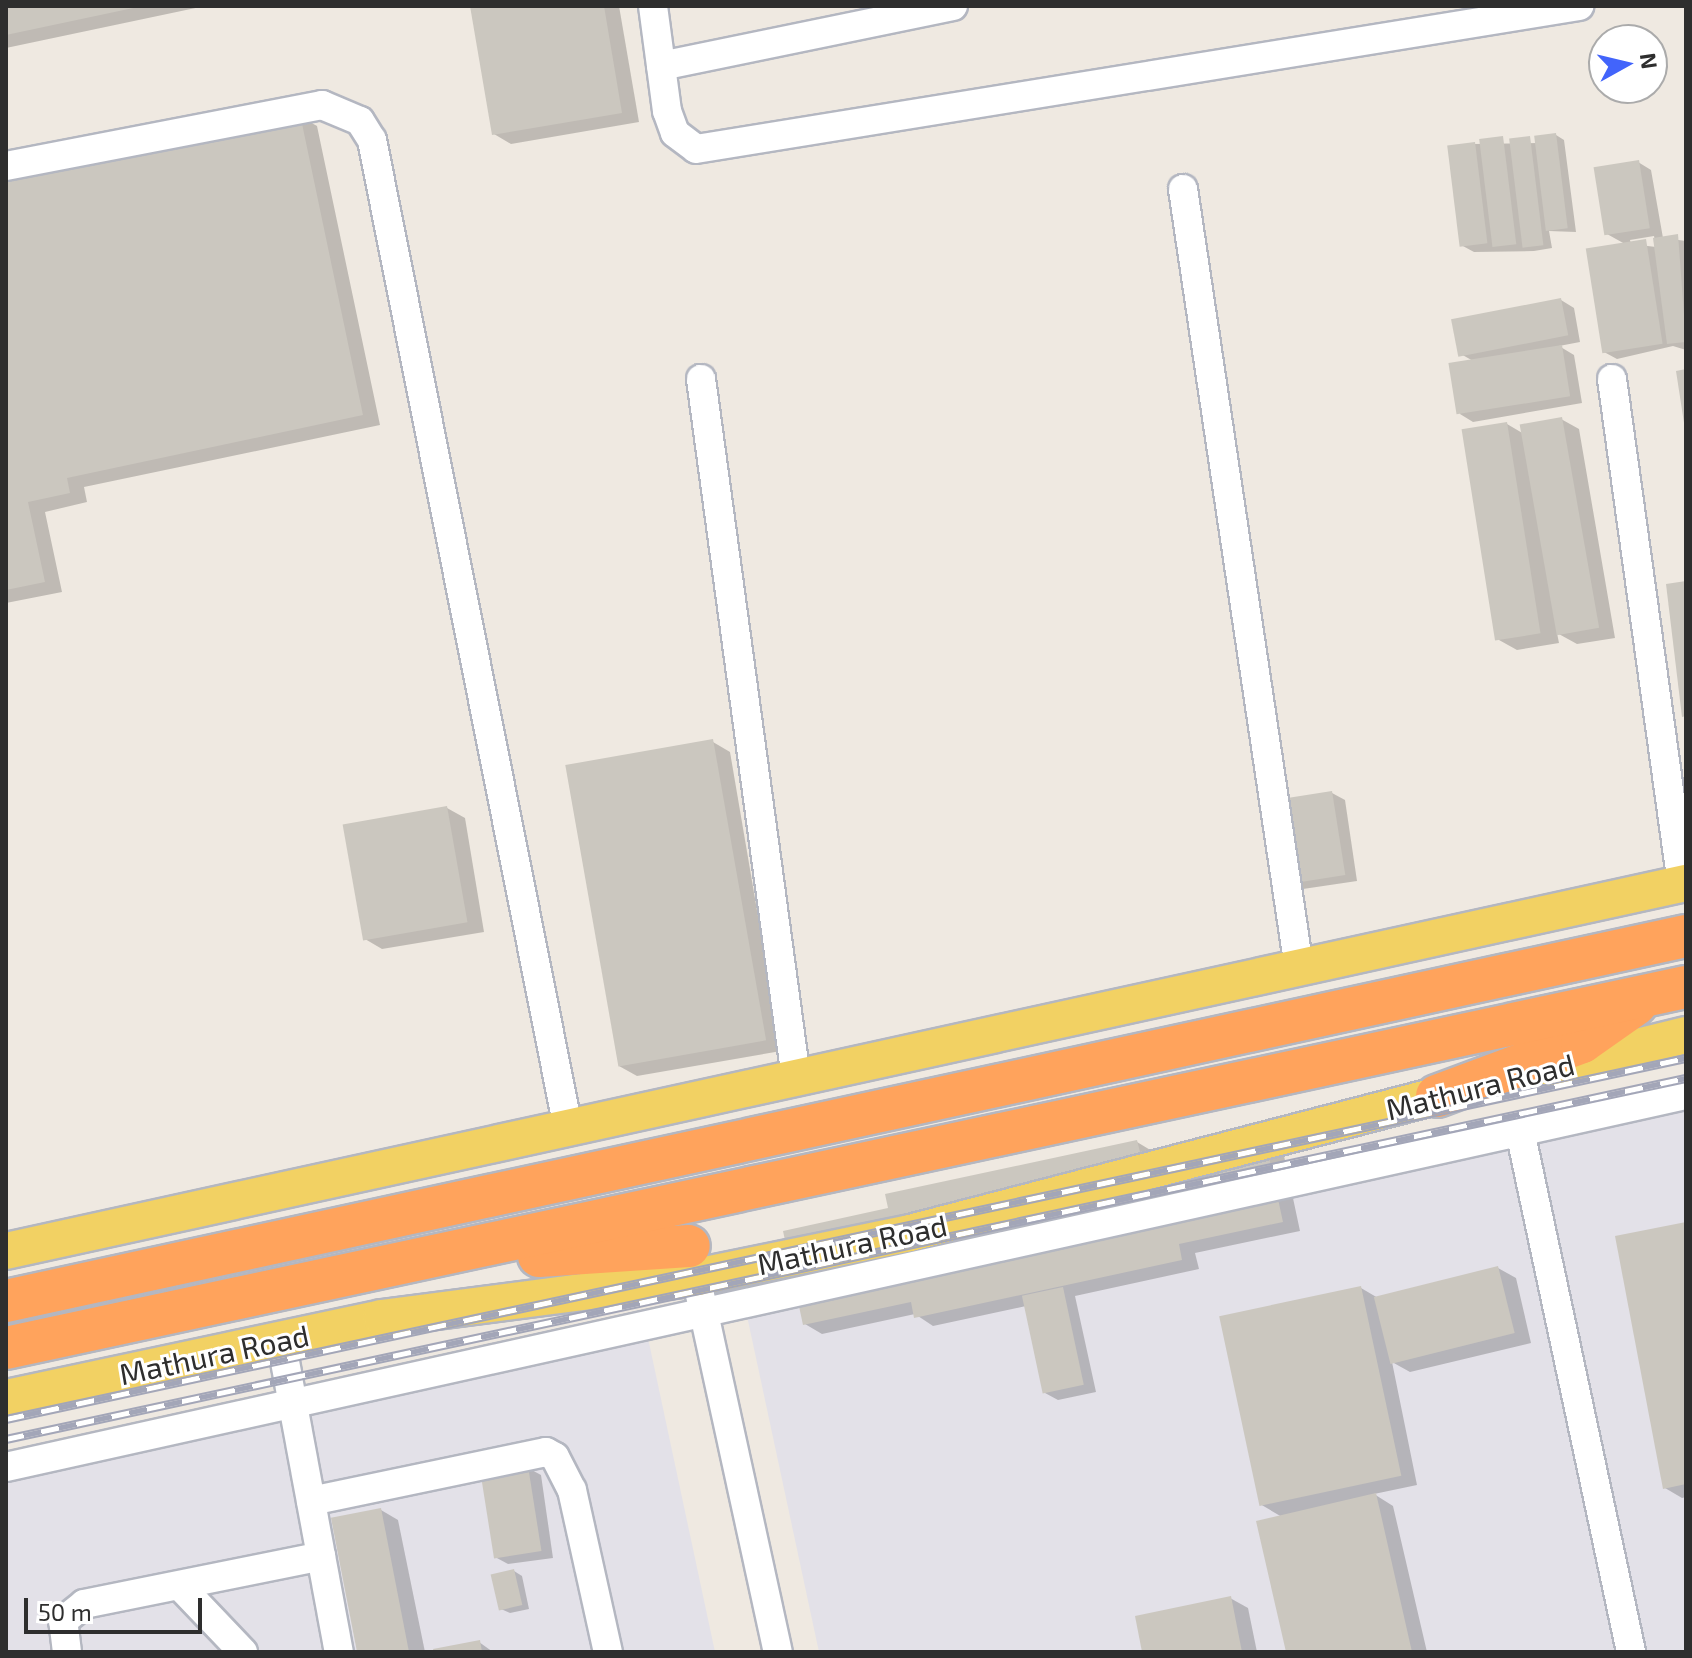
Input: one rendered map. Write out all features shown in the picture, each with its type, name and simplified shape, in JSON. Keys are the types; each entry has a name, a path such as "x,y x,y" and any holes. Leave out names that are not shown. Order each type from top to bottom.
{"highway":[{"path":"6,1301 1686,936"},
{"path":"1437,1096 1582,1042 1673,993"},
{"name":"Mathura Road","path":"6,1348 1673,993"},
{"path":"385,1267 692,1261"}],"main road":[{"path":"6,1251 1684,883"},
{"name":"Mathura Road","path":"6,1398 281,1340 692,1261 910,1233 1437,1096 1686,1035"}],"street":[{"path":"653,6 675,133 696,149 1579,6"},
{"path":"661,66 953,6"},
{"path":"6,166 322,105 360,121 372,140 568,1128"},
{"path":"1183,189 1299,968"},
{"path":"701,379 796,1078"},
{"path":"1612,379 1684,883"},
{"path":"6,1467 1686,1095"},
{"path":"1520,1131 1631,1652"},
{"path":"680,1204 778,1652"},
{"path":"281,1340 339,1652"},
{"path":"311,1501 546,1452 555,1457 572,1490 608,1652"},
{"path":"67,1652 63,1621 73,1608 321,1556"},
{"path":"181,1587 243,1652"}],"shaded area":[{"path":"1686,1104 1686,1652 819,1652 747,1316"},
{"path":"648,1338 715,1652 6,1652 6,1483"}],"building":[{"path":"6,6 137,6 138,7 6,35"},
{"path":"470,6 604,6 622,113 492,135"},
{"path":"300,114 363,415 67,478 70,493 28,502 45,582 6,590 6,176"},
{"path":"1556,133 1568,228 1546,231 1534,136"},
{"path":"1503,136 1516,244 1492,247 1479,139"},
{"path":"1530,136 1543,245 1523,248 1509,139"},
{"path":"1475,142 1487,243 1460,247 1447,145"},
{"path":"1639,160 1650,228 1604,235 1594,167"},
{"path":"1678,234 1686,342 1667,344 1653,238"},
{"path":"1646,239 1663,344 1602,353 1586,249"},
{"path":"1561,298 1568,335 1458,357 1451,319"},
{"path":"1562,345 1570,396 1457,414 1448,363"},
{"path":"1686,369 1686,423 1684,423 1676,371"},
{"path":"1562,417 1599,628 1557,635 1520,424"},
{"path":"1507,422 1540,633 1495,641 1462,429"},
{"path":"1686,581 1686,716 1682,717 1666,584"},
{"path":"713,739 766,1040 618,1066 565,765"},
{"path":"1332,791 1345,875 1288,884 1275,800"},
{"path":"447,806 467,922 363,941 343,824"},
{"path":"1262,1125 1283,1222 1179,1244 1182,1260 914,1318 911,1302 803,1325 783,1231 888,1208 885,1194 1137,1140 1140,1152"},
{"path":"1686,1222 1686,1484 1663,1489 1615,1236"},
{"path":"1498,1266 1515,1333 1390,1364 1374,1297"},
{"path":"1361,1286 1401,1476 1260,1506 1219,1316"},
{"path":"1063,1287 1084,1385 1043,1394 1022,1296"},
{"path":"528,1466 541,1551 494,1558 481,1474"},
{"path":"1376,1493 1412,1652 1286,1652 1256,1521"},
{"path":"381,1508 409,1652 357,1652 331,1518"},
{"path":"514,1569 522,1605 499,1610 491,1574"},
{"path":"1231,1596 1242,1652 1142,1652 1135,1616"},
{"path":"480,1640 482,1652 434,1652 433,1649"}],"railway":[{"path":"6,1419 1686,1058"},
{"path":"6,1439 1686,1078"}]}
